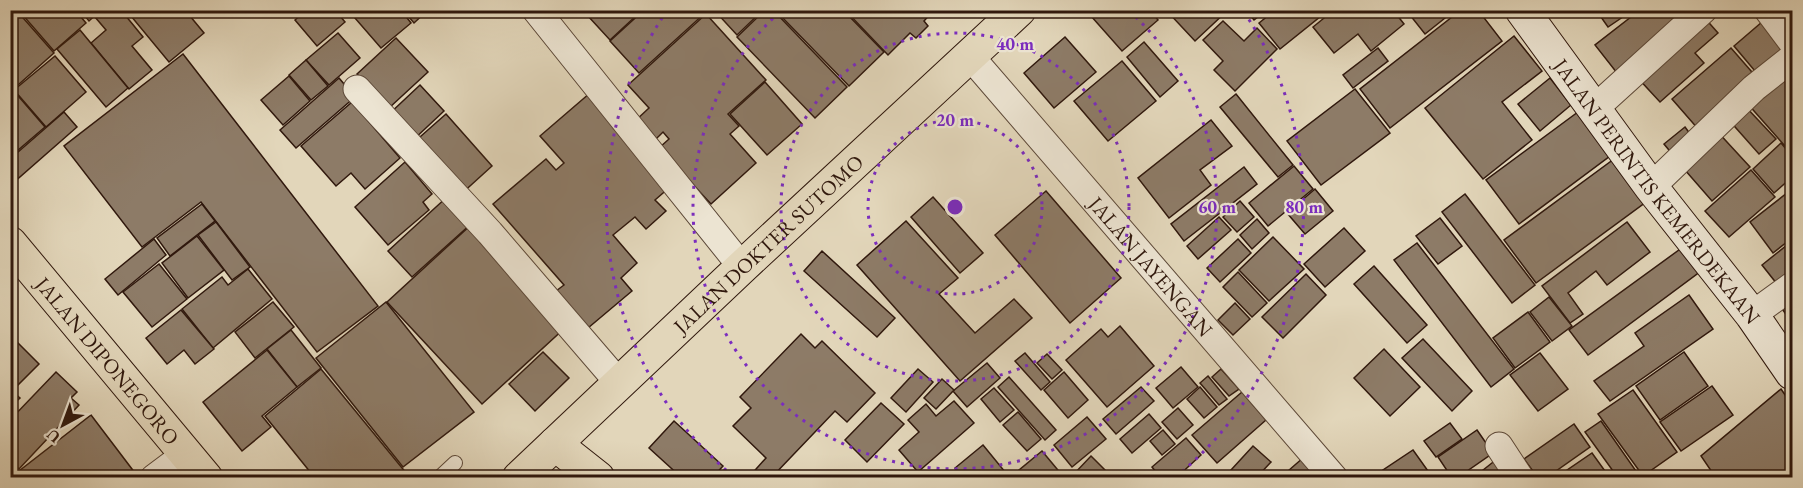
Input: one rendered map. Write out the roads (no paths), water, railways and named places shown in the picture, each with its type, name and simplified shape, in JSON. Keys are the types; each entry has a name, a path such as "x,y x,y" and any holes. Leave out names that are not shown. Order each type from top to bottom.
{"main road":[{"name":"JALAN PERINTIS KEMERDEKAAN","path":"1522,10 1652,188 1752,315 1792,373"},
{"name":"JALAN DOKTER SUTOMO","path":"519,477 969,55 1003,15"},
{"name":"JALAN DIPONEGORO","path":"10,243 196,466"},
{"path":"555,444 598,477"}],"street":[{"path":"536,10 742,267"},
{"path":"1594,109 1703,10"},
{"path":"1767,10 1792,42"},
{"name":"JALAN JAYENGAN","path":"969,55 1334,477"},
{"path":"1652,188 1754,88 1792,58"},
{"path":"357,89 490,233 619,383"},
{"path":"1752,315 1792,286"},
{"path":"1499,446 1520,477"},
{"path":"154,477 196,466"}],"lane":[{"path":"439,477 454,463"}]}
